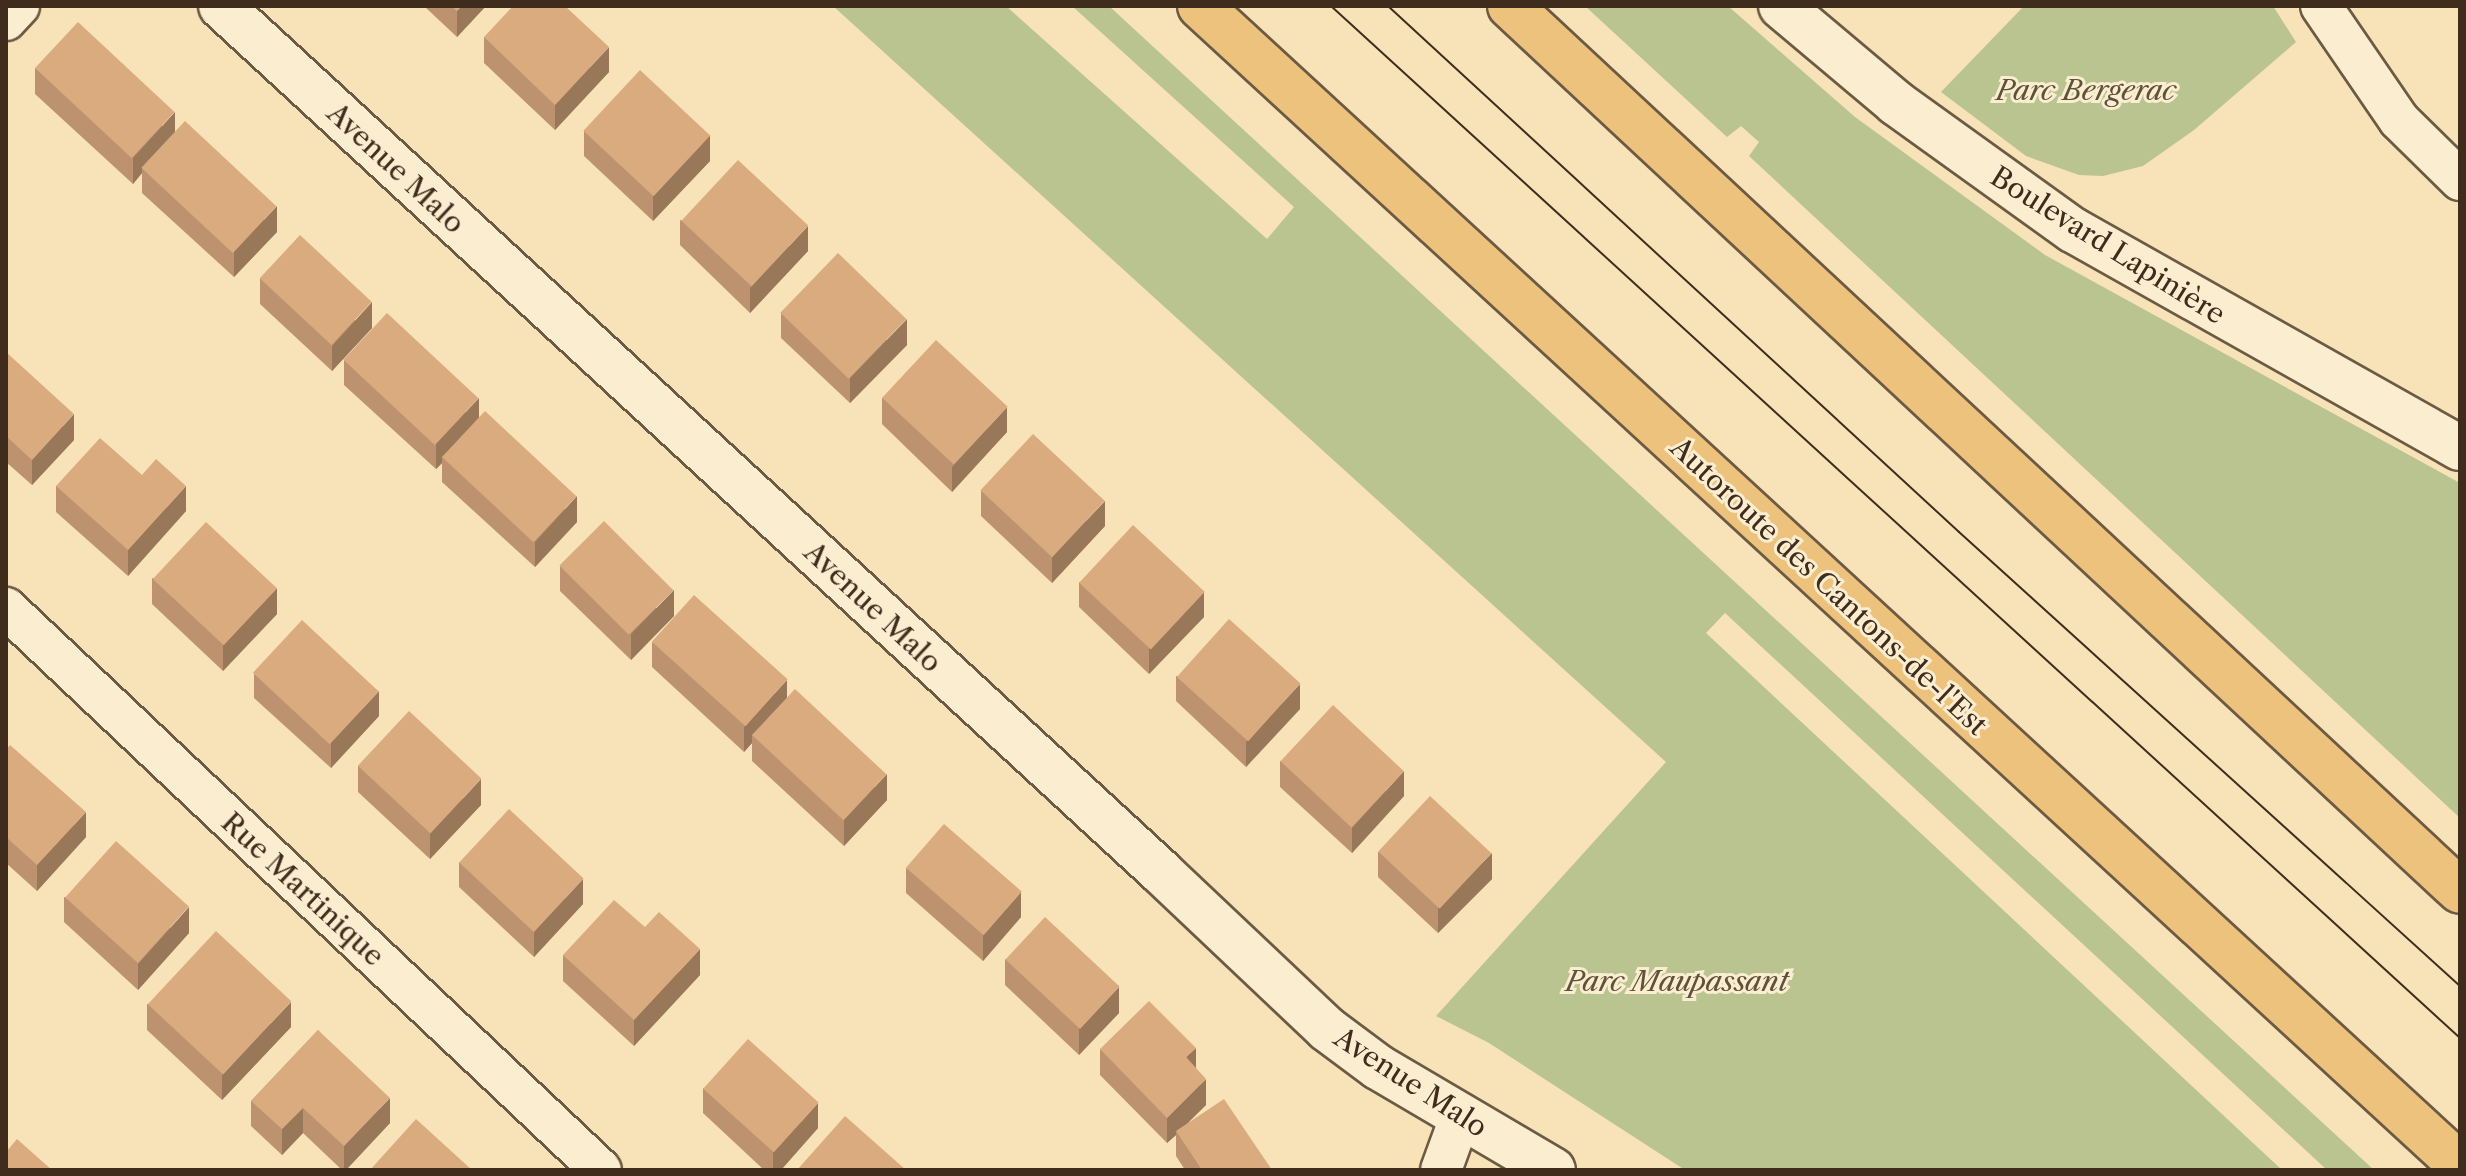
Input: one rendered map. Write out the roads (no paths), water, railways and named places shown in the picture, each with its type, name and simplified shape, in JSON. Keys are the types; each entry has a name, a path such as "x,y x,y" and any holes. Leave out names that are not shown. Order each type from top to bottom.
{"highway":[{"name":"Autoroute des Cantons-de-l'Est","path":"1200,6 2460,1165"},
{"path":"1510,6 2460,891"}],"street":[{"path":"6,20 19,6"},
{"name":"Avenue Malo","path":"221,6 1150,861 1327,1029 1378,1067 1553,1170"},
{"name":"Boulevard Lapinière","path":"1781,6 1907,112 2084,237 2460,448"},
{"path":"2321,6 2399,120 2460,180"},
{"name":"Rue Martinique","path":"6,608 601,1170"},
{"path":"1441,1170 1461,1115"}],"tram line":[{"path":"1331,6 2460,1038"},
{"path":"1388,6 1959,532 2460,986"}],"park label":[{"name":"Parc Bergerac","path":"2086,90"},
{"name":"Parc Maupassant","path":"1677,981"}]}
